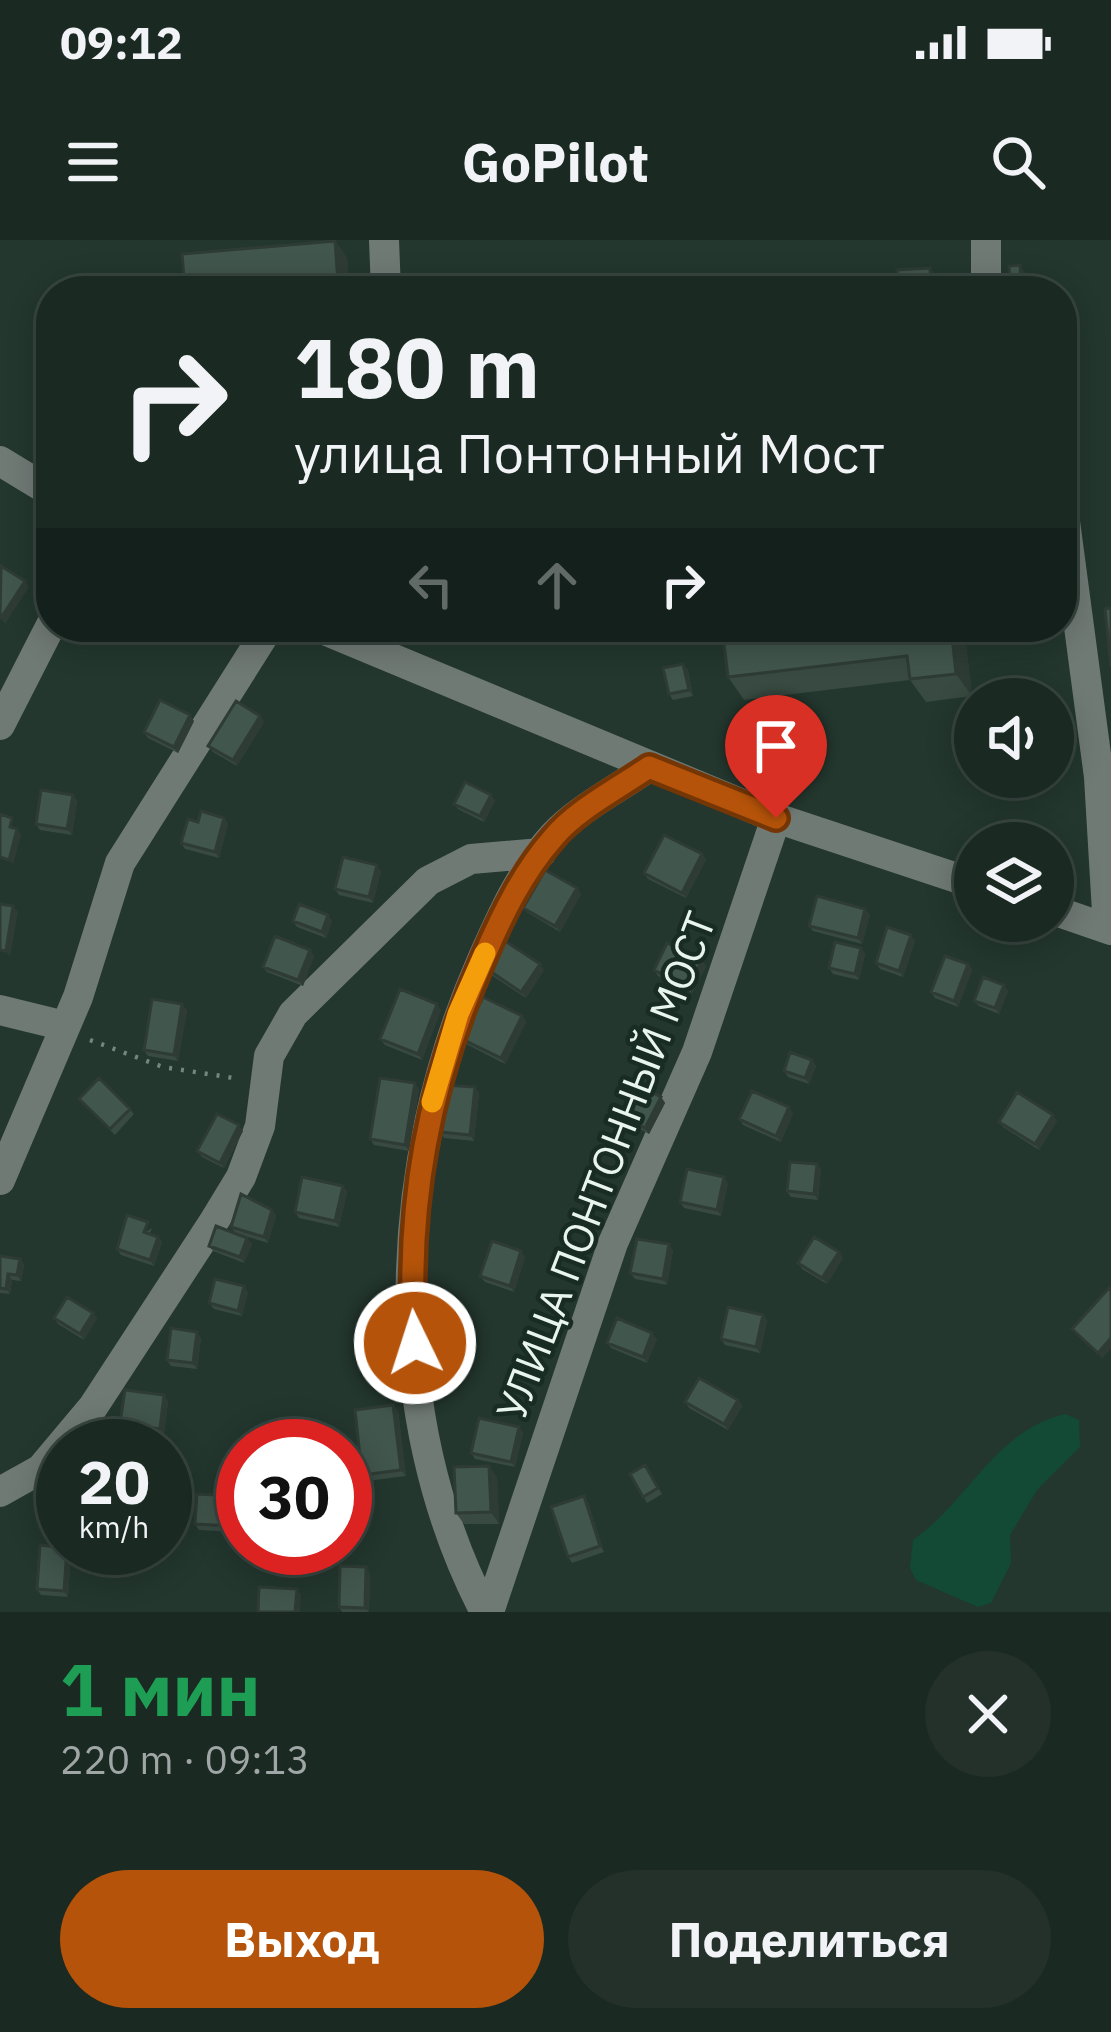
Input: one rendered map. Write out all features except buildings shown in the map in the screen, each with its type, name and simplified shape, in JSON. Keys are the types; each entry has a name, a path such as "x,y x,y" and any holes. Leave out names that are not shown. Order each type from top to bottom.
{"street":[{"path":"384,240 385,276"},
{"path":"982,243 985,276"},
{"path":"0,461 36,483"},
{"path":"1074,917 1109,929 1099,777 1077,612"},
{"path":"0,725 42,642"},
{"path":"0,1180 65,1026 120,863 260,642"},
{"path":"353,642 776,818 954,877"},
{"name":"УЛИЦА ПОНТОННЫЙ МОСТ","path":"487,1612 452,1546 433,1487 418,1376 412,1223 435,1084 458,1014 497,926 541,853 555,834 649,767"},
{"name":"УЛИЦА ПОНТОННЫЙ МОСТ","path":"487,1612 613,1243 697,1052 776,818"},
{"path":"0,1492 41,1469 93,1407 213,1223 241,1177 260,1126 269,1056 293,1014 428,880 471,859 541,853"},
{"path":"0,1010 65,1026"}],"path":[{"path":"65,1026 109,1050 163,1067 264,1082"}],"green space":[{"path":"1065,1414 1079,1420 1080,1447 1037,1490 1010,1535 1011,1563 991,1603 978,1607 916,1580 910,1568 913,1540 1019,1435"}],"slow traffic":[{"path":"432,1102 458,1014 485,953"}],"route":[{"path":"415,1343 412,1223 435,1084 458,1014 526,874 555,834 649,767 776,818"}]}
